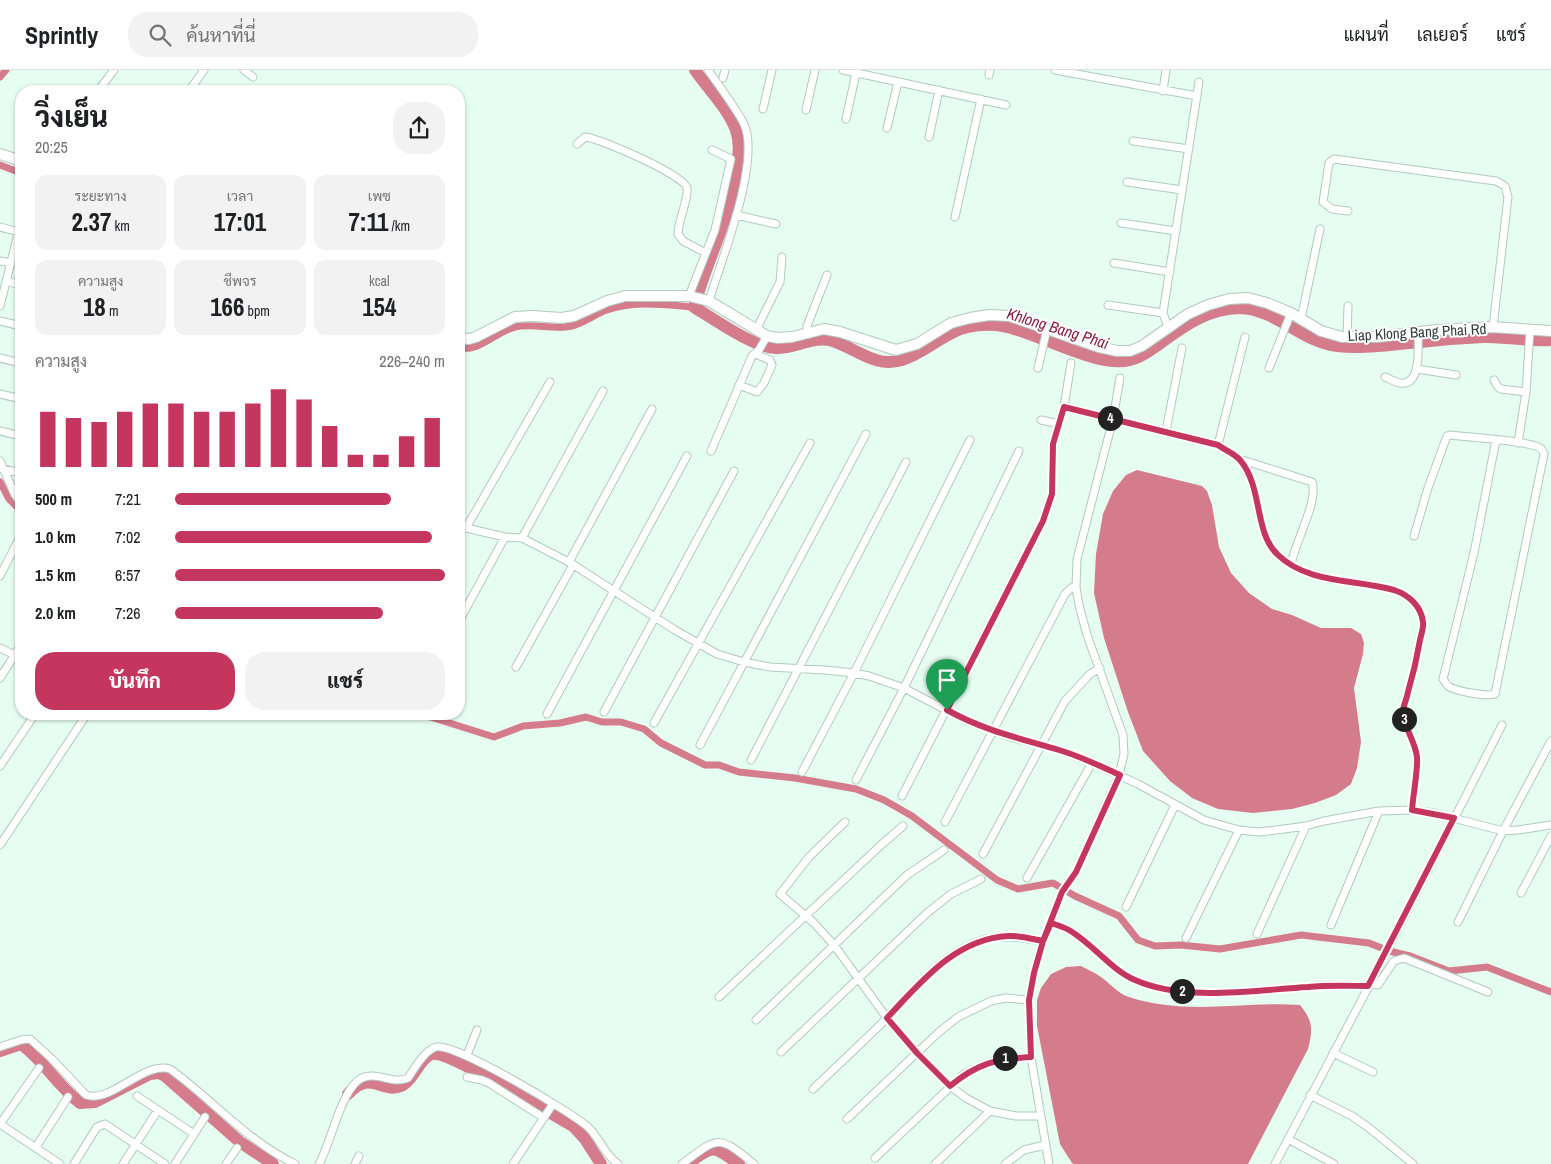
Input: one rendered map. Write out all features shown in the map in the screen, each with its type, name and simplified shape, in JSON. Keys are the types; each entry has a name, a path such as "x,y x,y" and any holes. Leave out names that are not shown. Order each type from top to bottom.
{"street":[{"path":"103,85 114,70"},
{"path":"193,85 204,70"},
{"path":"244,70 253,77"},
{"path":"698,298 736,215 744,187 748,141 744,125 708,70"},
{"path":"723,78 725,70"},
{"path":"763,109 772,70"},
{"path":"806,110 815,70"},
{"path":"843,70 1006,104"},
{"path":"1055,70 1197,96"},
{"path":"1163,91 1166,70"},
{"path":"846,119 856,73"},
{"path":"887,128 898,82"},
{"path":"1168,327 1164,313 1199,82"},
{"path":"929,136 939,90"},
{"path":"955,217 981,99"},
{"path":"578,144 585,137 597,139 650,162 684,182 687,186 687,192 678,234 684,241 706,253"},
{"path":"1133,141 1189,149"},
{"path":"698,298 706,253 715,230 731,159 712,150"},
{"path":"0,154 15,156"},
{"path":"1348,211 1332,209 1323,202 1329,163 1334,159 1496,181 1505,186 1508,204 1492,327"},
{"path":"1127,182 1182,190"},
{"path":"736,215 776,224"},
{"path":"1120,223 1176,231"},
{"path":"0,228 15,231"},
{"path":"1301,319 1320,229"},
{"path":"0,302 15,253"},
{"path":"756,330 780,282 782,257"},
{"path":"0,261 11,263"},
{"path":"1114,263 1170,272"},
{"path":"807,332 807,326 826,275"},
{"path":"6,281 15,283"},
{"path":"465,339 476,337 514,318 533,316 561,318 574,316 607,301 625,296 698,298"},
{"name":"Liap Klong Bang Phai Rd","path":"698,298 756,330 761,346 778,338 792,337 824,329 840,332 896,350 917,344 951,323 970,318 1010,316 1046,331 1117,352 1130,351 1142,346 1188,314 1201,308 1229,299 1248,298 1261,301 1301,319 1321,331 1347,337 1376,337 1492,327 1530,332 1551,331"},
{"path":"1108,305 1164,313"},
{"path":"1347,337 1348,306"},
{"path":"1270,368 1290,315"},
{"path":"0,320 15,324"},
{"path":"1038,368 1046,331"},
{"path":"1518,443 1526,392 1530,332"},
{"path":"1385,377 1402,383 1408,382 1413,377 1417,369 1418,334"},
{"path":"1218,445 1245,337"},
{"path":"710,451 739,385 752,356 761,346 772,365 764,383 757,392 739,385"},
{"path":"1166,431 1182,348"},
{"path":"0,358 15,362"},
{"path":"902,796 1043,521 1052,494 1053,444 1064,407 1071,363"},
{"path":"1417,369 1456,375"},
{"path":"1049,1164 1031,1057 1029,1000 1043,941 1062,892 1076,872 1120,775 1124,754 1124,735 1087,635 1076,587 1077,560 1113,419 1120,378"},
{"path":"1494,380 1498,387 1502,389 1526,392"},
{"path":"550,382 466,528 505,537 522,538 571,563 655,617 718,654 744,662 770,666 869,676 904,688 967,721 993,731 1060,750 1092,763 1138,784 1204,820 1239,830 1259,832 1306,826 1379,811 1412,810 1454,818 1503,831 1551,825"},
{"path":"522,538 603,391"},
{"path":"0,394 15,398"},
{"path":"1064,407 1218,445 1240,459 1307,480 1313,485 1310,507 1291,565"},
{"path":"516,667 652,409"},
{"path":"1041,420 1059,424"},
{"path":"0,431 15,435"},
{"path":"700,746 866,434"},
{"path":"1414,536 1428,488 1447,436 1450,435 1496,440 1518,443 1539,446 1542,449 1544,454 1495,694 1490,696 1463,691 1448,686 1443,679 1474,553 1496,440"},
{"path":"802,772 854,673 970,440"},
{"path":"654,723 810,443"},
{"path":"856,780 904,688 1019,452"},
{"path":"547,714 686,456"},
{"path":"1240,459 1255,488 1263,530 1276,554 1291,565 1309,574 1396,591 1411,599 1420,609 1424,623 1416,664 1403,709 1405,724 1413,742 1417,758 1412,810"},
{"path":"0,461 15,495"},
{"path":"751,760 906,462"},
{"path":"3,469 15,472"},
{"path":"604,712 734,471"},
{"path":"465,610 505,537"},
{"path":"0,576 15,547"},
{"path":"945,822 1065,594 1071,588 1076,587"},
{"path":"0,648 15,656"},
{"path":"0,678 15,660"},
{"path":"982,854 1065,701 1090,674 1100,668"},
{"path":"0,766 31,720"},
{"path":"0,845 83,720"},
{"path":"1275,1164 1502,725"},
{"path":"1458,922 1503,831 1551,741"},
{"path":"1026,878 1092,763"},
{"path":"1126,907 1175,805"},
{"path":"1331,925 1379,811"},
{"path":"845,822 810,857 780,894 834,945 887,1018 917,1053 950,1086 966,1098 990,1110 1016,1116 1040,1116"},
{"path":"719,997 903,826"},
{"path":"1257,934 1306,826"},
{"path":"1186,938 1239,830"},
{"path":"1521,893 1551,836"},
{"path":"756,1020 907,875 944,850"},
{"path":"781,1052 927,913 951,894 981,879"},
{"path":"1051,923 1069,930 1133,980 1147,985 1180,991 1213,993 1311,986 1378,985 1394,960 1404,958 1488,992"},
{"path":"813,1089 887,1018 934,969 957,952 982,940 1009,936 1043,941"},
{"path":"846,1119 939,1032 958,1017 991,1001 1006,998 1029,1000"},
{"path":"467,1055 477,1030"},
{"path":"0,1047 30,1039 86,1094 91,1096 102,1095 159,1068 170,1069 247,1134 294,1164"},
{"path":"319,1164 342,1105 349,1092 361,1078 374,1076 390,1080 408,1078 430,1049 438,1046 467,1055 488,1066 591,1130 618,1164"},
{"path":"1333,1053 1373,1072"},
{"path":"875,1158 964,1074 1004,1058 1031,1057"},
{"path":"39,1068 0,1124 60,1164"},
{"path":"467,1077 488,1083 544,1117"},
{"path":"1310,1095 1368,1126 1413,1164"},
{"path":"137,1096 194,1134"},
{"path":"36,1147 68,1097"},
{"path":"513,1164 551,1106"},
{"path":"123,1164 158,1110"},
{"path":"935,1164 990,1110"},
{"path":"175,1164 206,1117"},
{"path":"74,1164 100,1125 105,1124 165,1164"},
{"path":"1288,1139 1334,1164"},
{"path":"682,1164 704,1147 717,1142 729,1145 754,1164"},
{"path":"1004,1164 1024,1150 1045,1145"},
{"path":"226,1164 237,1148"},
{"path":"355,1164 359,1156"}],"shaded area":[{"path":"1137,470 1202,486 1207,491 1212,505 1219,547 1231,573 1249,593 1272,609 1292,615 1321,628 1351,628 1361,634 1364,643 1363,654 1354,688 1361,742 1357,768 1351,784 1336,795 1292,809 1253,813 1218,809 1192,798 1170,781 1143,751 1104,638 1094,593 1096,554 1103,514 1113,491 1126,475"},
{"path":"1081,966 1098,975 1125,995 1150,1003 1193,1007 1300,1005 1311,1026 1308,1049 1248,1164 1072,1163 1060,1144 1037,1026 1037,1000 1041,988 1051,974 1066,967"}],"waterway":[{"path":"0,77 6,70"},
{"name":"Khlong Bang Phai","path":"695,70 728,114 736,130 739,147 734,183 725,219 694,307 734,332 756,343 782,348 812,341 826,340 842,344 875,360 892,362 914,355 956,331 990,325 1017,330 1085,355 1117,361 1130,360 1143,355 1189,324 1208,314 1240,308 1265,314 1312,339 1337,346 1374,346 1483,337 1551,340"},
{"path":"0,165 15,171"},
{"path":"465,348 474,347 515,327 572,326 607,310 628,305 650,304 694,307"},
{"path":"0,482 9,499 15,505"},
{"path":"440,720 494,737 523,726 560,723 586,717 602,722 621,722 644,729 661,743 705,765 719,765 739,772 795,778 856,789 884,800 912,816 997,880 1018,889 1053,883 1075,896 1119,916 1138,940 1155,946 1181,945 1220,949 1301,935 1369,943 1449,971 1487,967 1551,992"},
{"path":"0,1051 21,1044 80,1103 95,1102 150,1074 159,1073 165,1076 240,1142 273,1164"},
{"path":"348,1094 363,1083 394,1088 401,1086 428,1056 432,1054 442,1055 478,1072 573,1126 585,1139 601,1164"},
{"path":"690,1162 705,1152 715,1150 720,1151 739,1164"}],"route":[{"path":"947,710 967,721 1010,737 1060,750 1120,775 1076,872 1062,892 1043,941 1029,1000 1031,1057 1004,1058 993,1061 964,1074 950,1086 917,1053 887,1018 934,969 957,952 982,940 1009,936 1043,941 1051,923 1069,930 1122,973 1133,980 1147,985 1180,991 1213,993 1311,986 1368,986 1454,818 1412,810 1417,758 1413,742 1405,724 1403,709 1416,664 1424,623 1420,609 1411,599 1396,591 1309,574 1295,568 1276,554 1263,530 1255,488 1248,474 1240,459 1218,445 1064,407 1053,444 1052,494 1043,521 947,710"}]}
